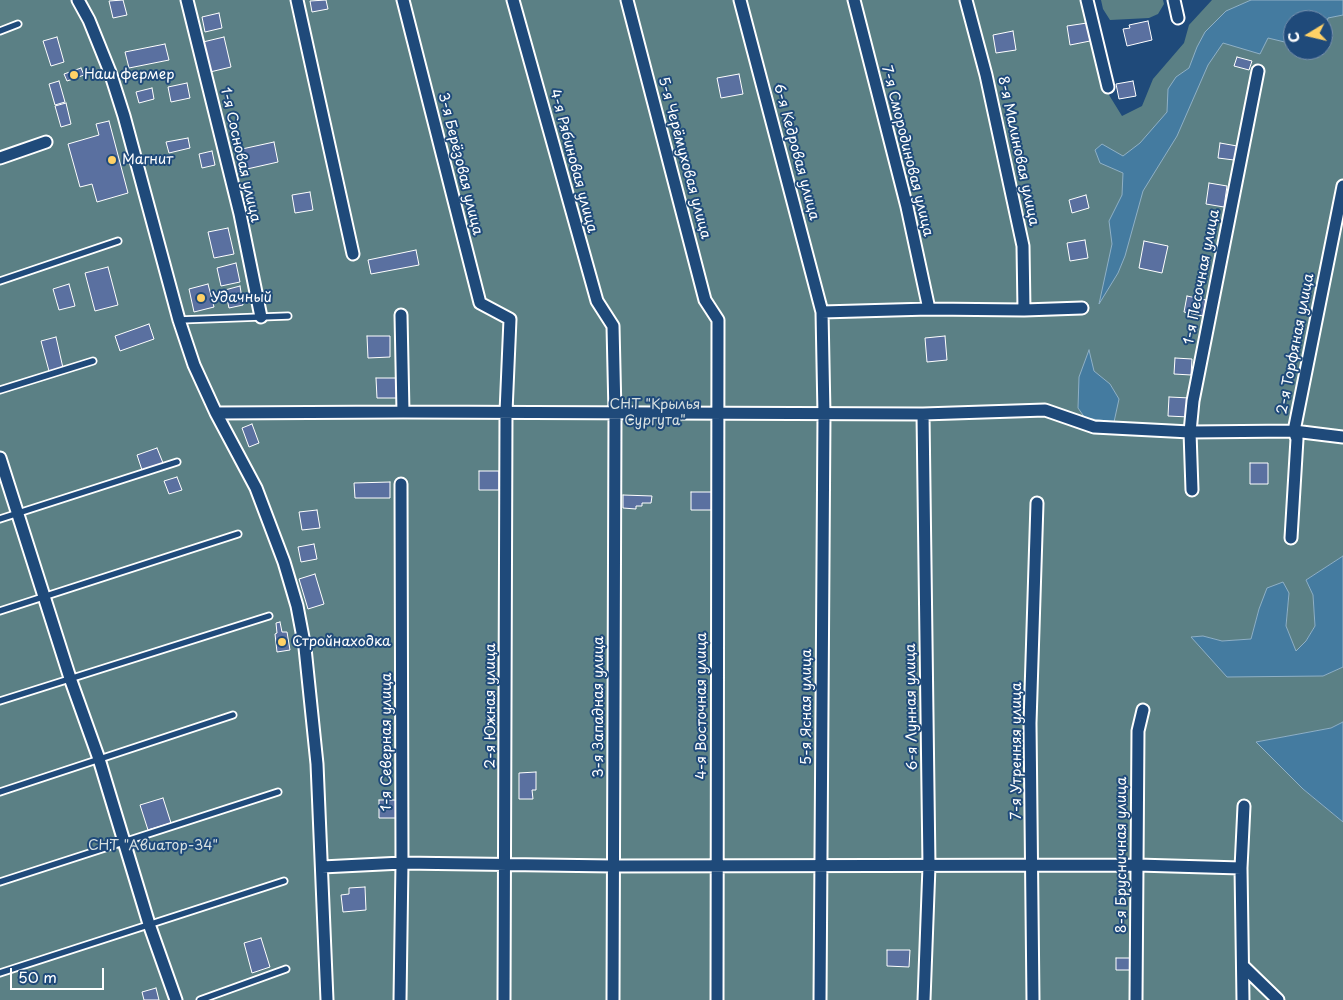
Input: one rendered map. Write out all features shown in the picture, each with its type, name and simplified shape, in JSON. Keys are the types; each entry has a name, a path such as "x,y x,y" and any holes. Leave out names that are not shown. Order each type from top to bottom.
{"street":[{"path":"78,0 89,20 110,72 179,320 194,365 216,413 256,488 284,562 297,606 305,648 313,719 322,867 327,1000"},
{"name":"1-я Сосновая улица","path":"187,0 240,214 261,317"},
{"path":"297,0 353,254"},
{"name":"3-я Берёзовая улица","path":"403,0 480,304 510,319"},
{"name":"4-я Рябиновая улица","path":"513,0 597,301 613,326"},
{"name":"5-я Черёмуховая улица","path":"627,0 706,300 718,320"},
{"name":"6-я Кедровая улица","path":"740,0 822,312 824,414"},
{"name":"7-я Смородиновая улица","path":"854,0 907,207 929,309"},
{"name":"8-я Малиновая улица","path":"966,0 986,75 1023,246 1024,310"},
{"path":"1087,0 1108,86"},
{"path":"1174,0 1178,18"},
{"name":"1-я Песочная улица","path":"1192,490 1190,432 1193,401 1258,71"},
{"path":"0,158 46,142"},
{"name":"2-я Торфяная улица","path":"1291,538 1297,439 1294,431 1343,186"},
{"path":"822,312 1082,308"},
{"path":"402,315 403,412"},
{"name":"2-я Южная улица","path":"504,1000 506,412 510,319"},
{"name":"4-я Восточная улица","path":"717,1000 718,320"},
{"name":"3-я Западная улица","path":"613,326 615,414 613,1000"},
{"path":"216,413 506,412 615,414 717,412 923,414 1046,410 1094,427 1190,432 1294,431 1343,437"},
{"name":"5-я Ясная улица","path":"820,1000 824,414"},
{"name":"6-я Лунная улица","path":"923,414 929,866 924,1000"},
{"path":"0,458 70,678 99,759 149,924 176,1000"},
{"name":"1-я Северная улица","path":"400,1000 402,863 401,484"},
{"name":"7-я Утренняя улица","path":"1033,1000 1030,723 1037,503"},
{"name":"8-я Брусничная улица","path":"1136,1000 1138,731 1143,710"},
{"path":"1243,1000 1241,868 1244,806"},
{"path":"322,867 402,863 613,866 1137,865 1241,868"},
{"path":"1243,966 1278,1000"}],"lane":[{"path":"0,31 18,24"},
{"path":"0,281 118,241"},
{"path":"179,320 288,316"},
{"path":"0,390 93,361"},
{"path":"0,520 177,462"},
{"path":"0,611 238,534"},
{"path":"0,701 269,616"},
{"path":"0,792 234,715"},
{"path":"0,882 278,792"},
{"path":"0,973 284,881"},
{"path":"200,1000 286,969"}],"green space":[{"name":"CНТ \"Крылья Сургута\"","path":"0,0 1082,0 1101,82 1122,116 1142,106 1153,79 1184,43 1189,25 1212,0 1343,0 1343,556 1306,580 1313,595 1315,626 1306,641 1296,652 1286,626 1289,593 1259,609 1251,639 1222,641 1203,636 1323,676 1343,667 1343,722 1331,728 1256,742 1303,789 1343,822 1343,1000 0,1000"},
{"path":"1101,0 1163,0 1164,4 1158,14 1149,18 1110,20 1103,9"}],"water":[{"path":"1251,0 1343,0 1343,15 1333,17 1333,10 1283,10 1283,42 1268,38 1260,54 1223,43 1208,65 1177,136 1143,191 1125,256 1118,273 1099,304 1112,244 1109,221 1122,195 1123,173 1100,163 1095,150 1102,144 1123,156 1140,143 1167,112 1168,89 1176,77 1189,68 1205,32 1226,11"},
{"path":"1089,350 1094,371 1110,384 1119,399 1114,422 1085,418 1078,408 1079,377"},
{"path":"1343,556 1343,667 1323,676 1227,677 1191,637 1203,636 1222,641 1251,639 1267,588 1283,582 1289,593 1286,626 1296,651 1306,641 1315,626 1313,595 1306,580"},
{"path":"1343,722 1343,822 1303,789 1256,742 1331,728"}],"building":[{"path":"123,0 127,15 113,18 109,1"},
{"path":"326,0 328,9 312,12 310,1"},
{"path":"219,13 222,28 205,32 202,17"},
{"path":"1148,21 1152,40 1127,46 1123,29 1130,28 1129,25"},
{"path":"1087,23 1090,41 1070,45 1067,26"},
{"path":"1013,31 1016,50 996,53 993,35"},
{"path":"57,37 64,62 51,66 43,41"},
{"path":"224,37 231,67 210,72 203,42"},
{"path":"165,44 169,60 129,68 125,52"},
{"path":"1237,57 1252,61 1249,70 1234,66"},
{"name":"Наш фермер","path":"81,68 84,75 67,81 64,74"},
{"path":"739,74 743,94 721,98 717,78"},
{"path":"59,81 65,102 55,105 49,84"},
{"path":"1133,81 1136,96 1119,99 1116,84"},
{"path":"187,83 190,98 171,102 168,87"},
{"path":"152,88 154,99 139,103 136,92"},
{"path":"66,103 71,124 61,127 55,106"},
{"path":"109,121 128,193 97,202 92,184 80,187 68,144 99,135 96,124"},
{"path":"188,138 190,148 169,153 166,142"},
{"path":"274,142 278,162 247,169 242,149"},
{"path":"1220,143 1237,146 1234,160 1218,158"},
{"path":"212,151 215,165 202,168 199,154"},
{"path":"1209,183 1227,186 1224,207 1206,204"},
{"path":"310,192 313,210 295,213 292,195"},
{"path":"1086,195 1089,208 1072,213 1069,200"},
{"path":"228,228 234,254 214,258 208,232"},
{"path":"1085,240 1088,258 1070,261 1067,243"},
{"path":"1144,241 1168,246 1162,273 1139,268"},
{"path":"416,250 419,265 371,274 368,260"},
{"path":"236,263 240,282 221,286 217,268"},
{"path":"108,267 118,305 95,311 85,273"},
{"path":"69,284 75,306 59,310 53,289"},
{"name":"Удачный","path":"208,284 214,307 194,312 189,289"},
{"path":"240,286 243,305 229,308 225,290"},
{"path":"1187,296 1206,300 1203,316 1184,312"},
{"path":"149,324 154,339 120,351 115,336"},
{"path":"367,336 390,336 390,357 368,358"},
{"path":"945,336 947,360 927,362 925,338"},
{"path":"56,337 63,368 49,371 41,341"},
{"path":"1175,358 1192,359 1191,375 1174,374"},
{"path":"376,378 399,378 399,398 377,398"},
{"path":"1169,397 1190,398 1189,417 1168,416"},
{"path":"252,424 259,443 249,447 242,428"},
{"path":"157,448 163,463 142,470 137,455"},
{"path":"1250,463 1268,463 1268,484 1250,484"},
{"path":"479,471 499,471 499,490 479,490"},
{"path":"177,477 182,490 169,494 164,481"},
{"path":"390,482 390,498 355,498 354,483"},
{"path":"691,492 714,492 714,510 691,510"},
{"path":"623,495 652,496 651,503 642,503 642,506 636,506 636,509 623,508"},
{"path":"317,510 320,528 302,530 299,512"},
{"path":"314,544 317,559 301,562 298,547"},
{"path":"315,574 324,604 308,609 299,579"},
{"name":"Стройнаходка","path":"280,622 282,632 287,632 290,650 277,652 276,623"},
{"path":"536,772 536,790 532,790 533,799 519,799 519,773"},
{"path":"163,798 171,823 148,830 140,805"},
{"path":"379,800 398,800 398,818 379,818"},
{"path":"365,887 366,910 343,912 341,895 349,894 349,888"},
{"path":"261,938 270,967 252,973 244,943"},
{"path":"887,950 910,950 909,967 887,966"},
{"path":"1116,958 1134,958 1134,970 1116,970"},
{"path":"156,988 159,1000 144,1000 142,992"}],"place":[{"name":"Наш фермер","path":"74,75"},
{"name":"Магнит","path":"112,160"},
{"name":"Удачный","path":"201,298"},
{"name":"Стройнаходка","path":"282,642"}],"park label":[{"name":"СНТ \"Авиатор-34\"","path":"153,846"}]}
